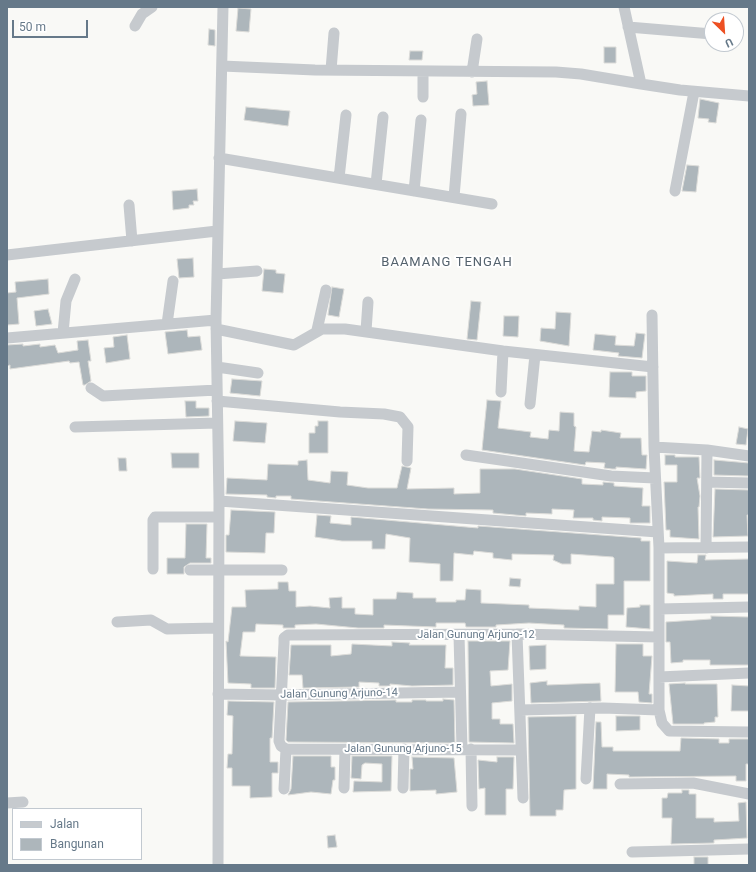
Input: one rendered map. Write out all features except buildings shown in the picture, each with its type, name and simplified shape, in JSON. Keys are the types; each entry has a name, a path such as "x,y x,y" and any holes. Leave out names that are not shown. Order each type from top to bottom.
{"street":[{"path":"135,26 142,14 152,7"},
{"path":"218,865 219,501 216,324 223,7"},
{"path":"624,7 641,84"},
{"path":"628,27 704,33"},
{"path":"331,70 334,33"},
{"path":"472,72 477,39"},
{"path":"222,66 331,70 581,74 694,92 749,96"},
{"path":"423,72 423,97"},
{"path":"675,191 694,92"},
{"path":"454,197 461,114"},
{"path":"339,178 346,115"},
{"path":"376,184 383,117"},
{"path":"414,191 421,120"},
{"path":"219,158 492,204"},
{"path":"129,205 132,241"},
{"path":"7,255 217,231"},
{"path":"217,274 257,271"},
{"path":"63,334 66,301 75,279"},
{"path":"167,324 173,281"},
{"path":"317,330 326,290"},
{"path":"366,331 368,302"},
{"path":"652,315 654,448 659,548 659,710 662,723 669,731 749,732"},
{"path":"7,338 167,324 216,324 294,344 317,330 332,328 366,331 535,355 653,367"},
{"path":"501,392 503,351"},
{"path":"530,404 535,355"},
{"path":"217,367 258,373"},
{"path":"90,388 103,396 217,396 340,412 384,414 400,417 408,427 407,461"},
{"path":"74,427 217,423"},
{"path":"654,448 707,450 749,456"},
{"path":"706,548 707,450"},
{"path":"466,455 611,476 655,478"},
{"path":"707,482 749,484"},
{"path":"219,501 658,532"},
{"path":"153,569 153,520 155,517 218,517"},
{"path":"659,548 749,547"},
{"path":"190,570 282,570"},
{"path":"659,609 749,607"},
{"path":"117,622 151,620 167,629 218,628"},
{"path":"518,634 523,798"},
{"name":"Jalan Gunung Arjuno-12","path":"281,695 284,638 288,635 518,634 658,637"},
{"path":"459,635 460,692 472,806"},
{"path":"660,677 749,673"},
{"name":"Jalan Gunung Arjuno-14","path":"218,694 281,695 460,692"},
{"path":"281,695 279,741 281,746 286,749 284,789"},
{"path":"520,710 590,708 659,710"},
{"path":"586,779 590,708"},
{"name":"Jalan Gunung Arjuno-15","path":"286,749 521,750"},
{"path":"403,788 404,749"},
{"path":"344,788 345,750"},
{"path":"620,784 693,783 749,794"},
{"path":"7,803 22,802"},
{"path":"632,852 749,849"}],"district":[{"name":"BAAMANG TENGAH","path":"447,263"}]}
